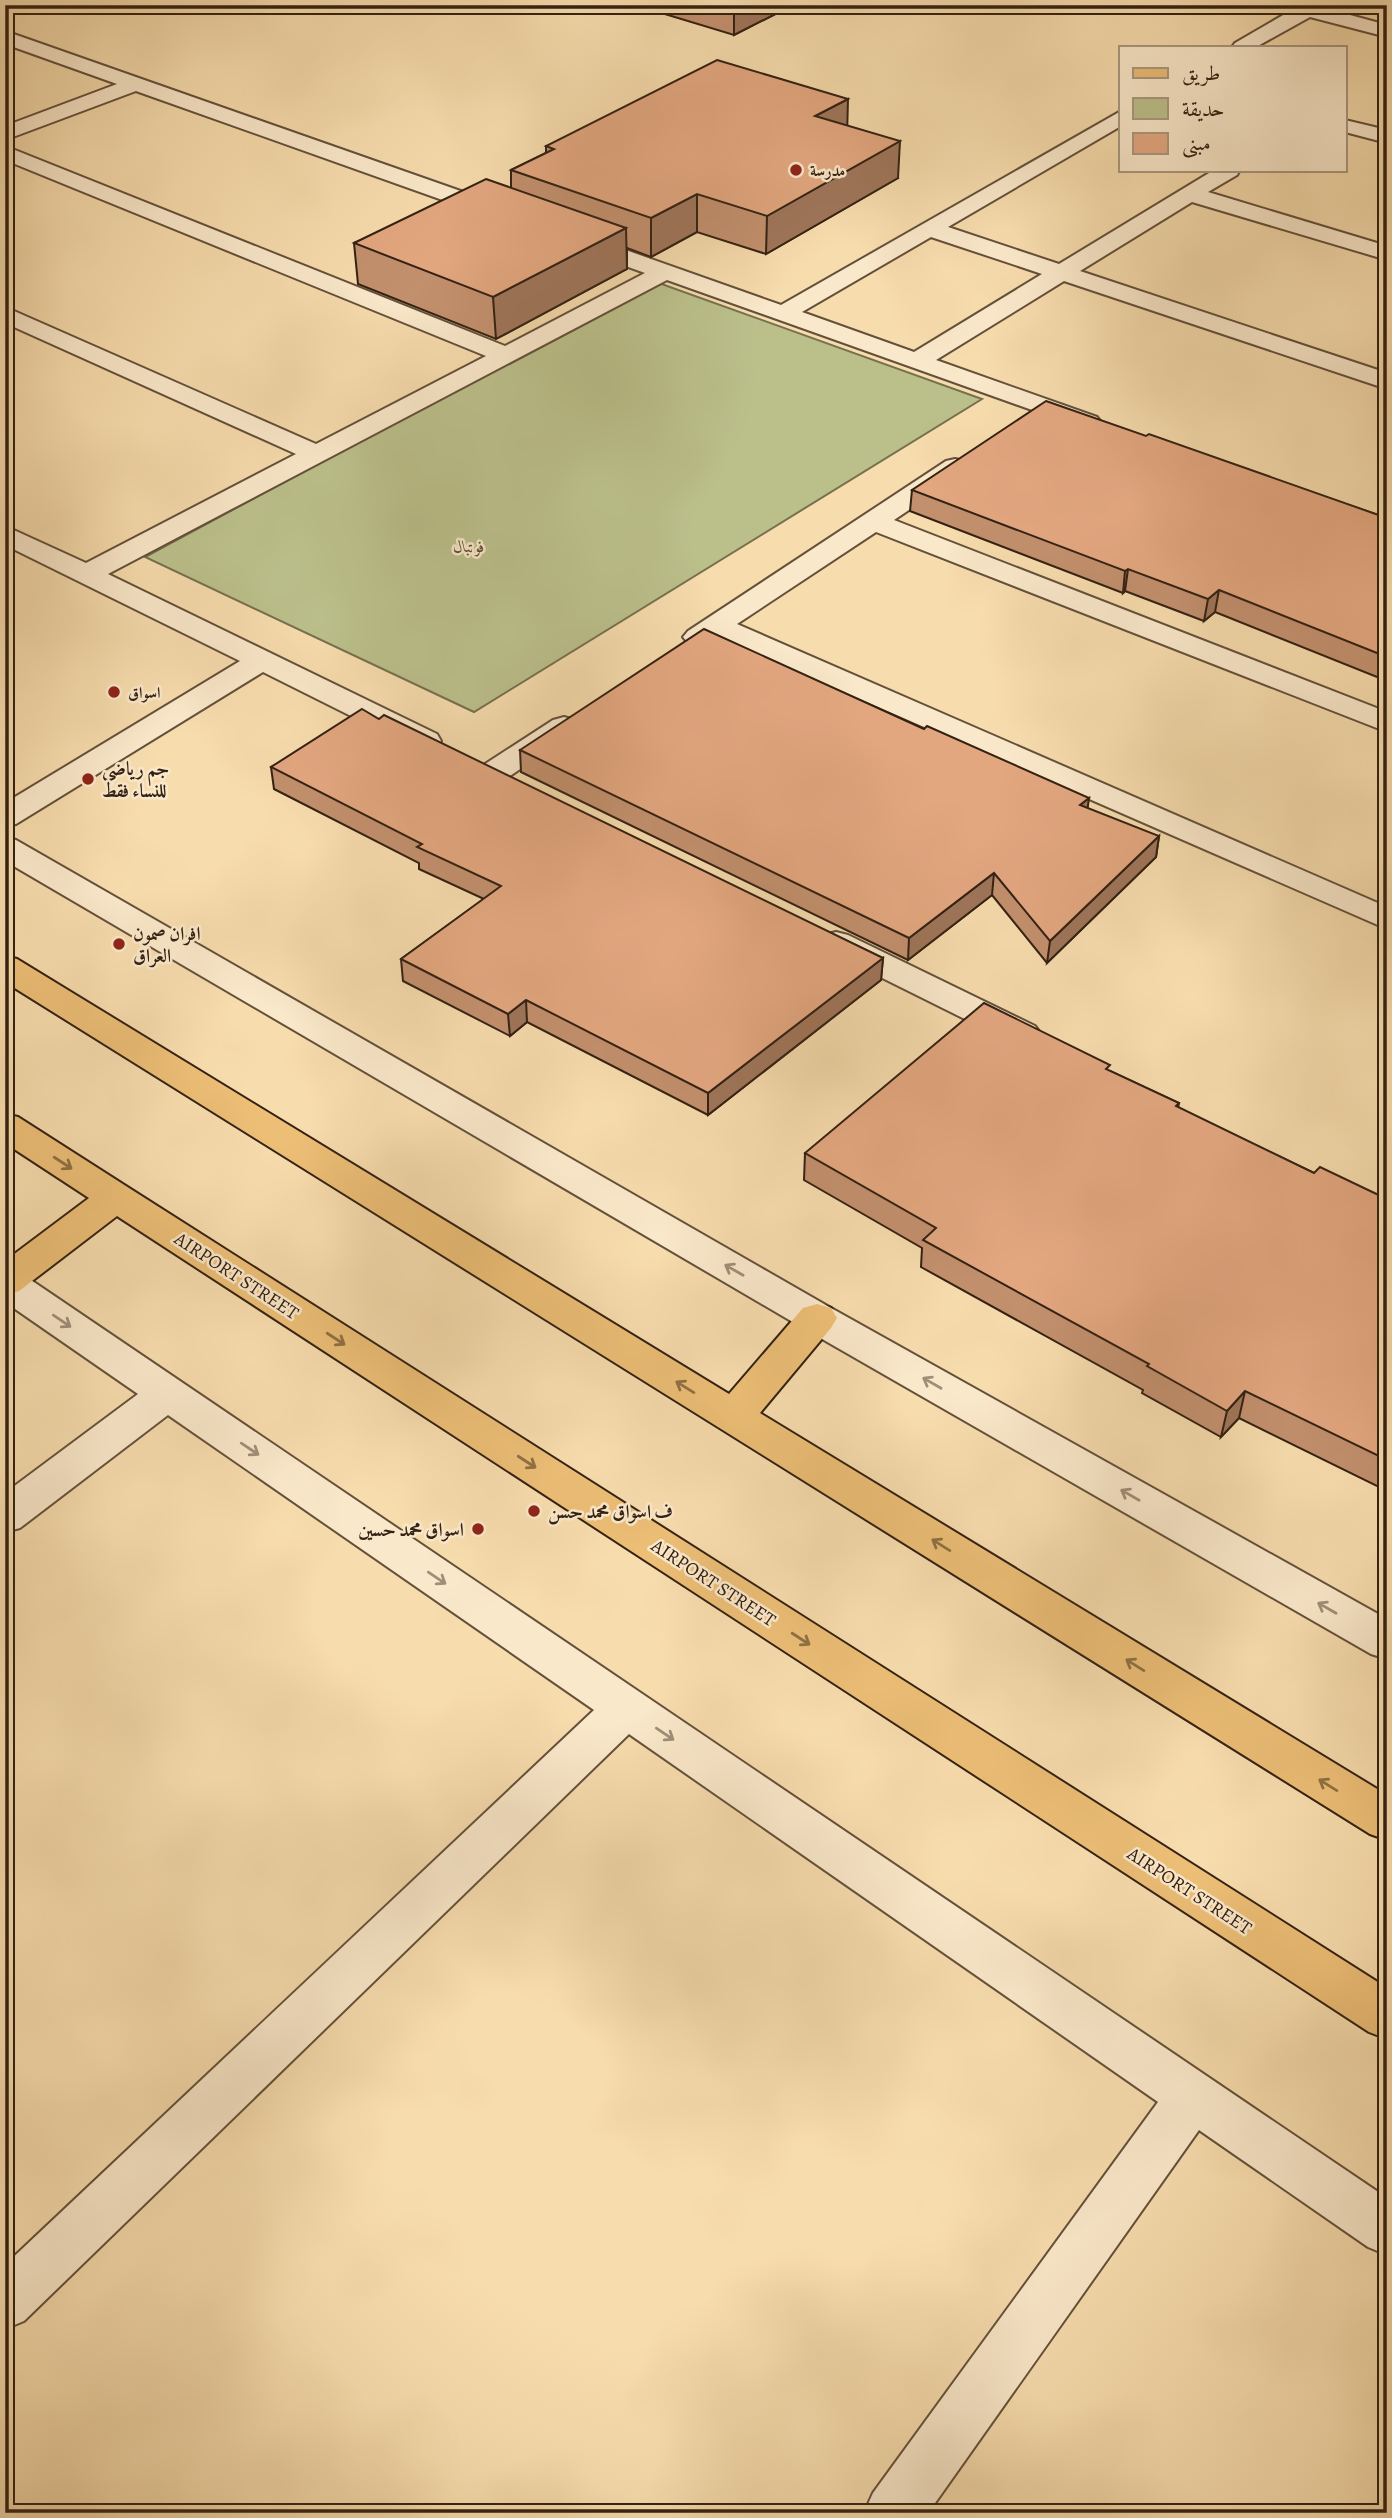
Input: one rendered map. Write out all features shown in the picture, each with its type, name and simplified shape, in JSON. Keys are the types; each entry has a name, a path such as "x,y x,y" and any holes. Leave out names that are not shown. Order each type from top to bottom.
{"main road":[{"path":"5,967 1387,1820"},
{"name":"AIRPORT STREET","path":"5,1126 1387,2016"},
{"path":"5,1282 116,1198"},
{"path":"733,1417 817,1318"}],"street":[{"path":"1243,46 1298,8 1387,31"},
{"path":"5,37 524,221"},
{"path":"5,134 137,83"},
{"path":"782,314 1119,118"},
{"path":"1346,125 1387,137"},
{"path":"5,152 506,355"},
{"path":"916,361 1226,172"},
{"path":"1189,194 1387,253"},
{"path":"928,228 1387,381"},
{"path":"562,235 916,361 1033,415 1111,431"},
{"path":"87,574 665,272"},
{"path":"5,314 317,454"},
{"path":"671,655 976,453"},
{"path":"873,521 1387,723"},
{"path":"5,534 530,792"},
{"path":"716,625 1387,919"},
{"path":"5,817 263,660"},
{"path":"472,763 582,714"},
{"path":"5,847 817,1318 1387,1641"},
{"path":"803,926 1051,1047"},
{"path":"5,1282 1387,2229"},
{"path":"5,1516 168,1393"},
{"path":"5,2302 626,1707"},
{"path":"893,2513 1193,2096"}],"green space":[{"name":"فوتبال","path":"656,282 982,399 474,712 145,557"}],"building":[{"path":"717,60 848,99 815,116 900,141 767,216 697,194 651,218 511,170 554,149 546,146"},
{"path":"486,179 626,228 493,297 354,243"},
{"path":"1046,401 1146,436 1149,434 1387,518 1387,657 1219,590 1208,599 1128,569 1125,571 912,490"},
{"path":"704,629 924,729 927,726 1089,798 1080,805 1159,836 1050,941 994,873 909,938 520,750"},
{"path":"362,709 379,719 384,715 883,958 708,1093 526,1000 508,1014 401,959 501,886 417,847 422,844 271,767"},
{"path":"984,1003 1110,1065 1106,1069 1179,1103 1176,1106 1314,1173 1320,1167 1387,1199 1387,1460 1245,1391 1227,1411 1147,1366 1149,1364 923,1240 936,1228 805,1153"}],"place":[{"name":"مدرسة","path":"796,170"},
{"name":"اسواق","path":"114,692"},
{"name":"جم رياضي للنساء فقط","path":"88,779"},
{"name":"افران صمون العراق","path":"119,944"},
{"name":"ف اسواق محمد حسن","path":"534,1511"},
{"name":"اسواق محمد حسين","path":"478,1529"}]}
